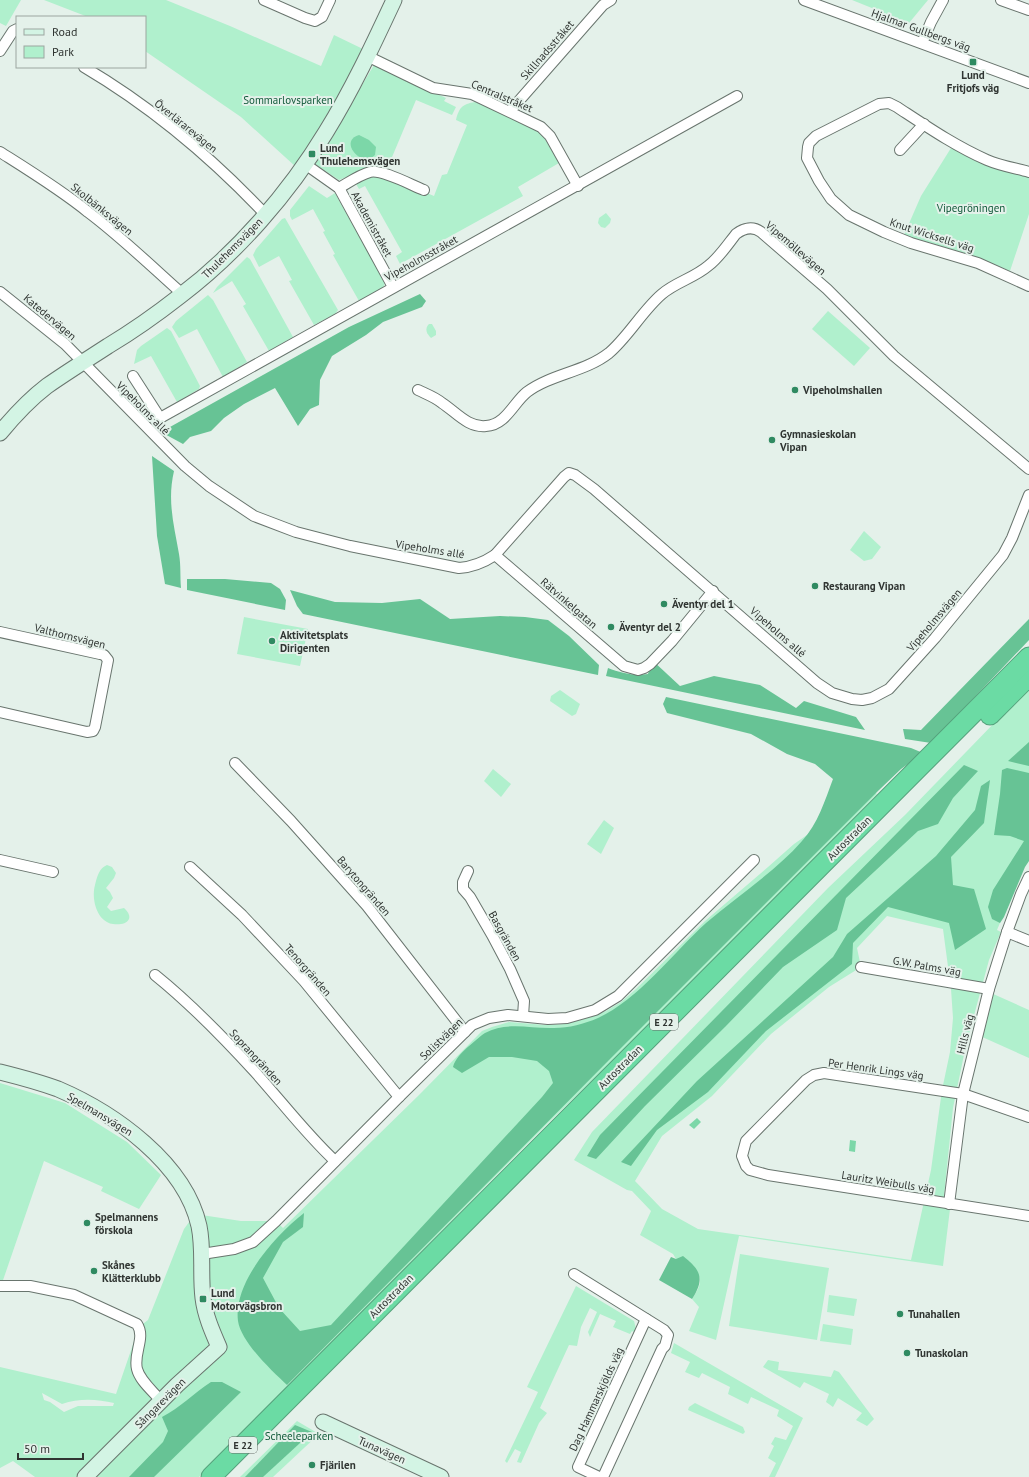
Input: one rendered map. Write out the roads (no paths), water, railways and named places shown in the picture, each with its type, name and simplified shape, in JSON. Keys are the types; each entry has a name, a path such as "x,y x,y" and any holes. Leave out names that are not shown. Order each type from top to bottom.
{"highway":[{"name":"Autostradan","path":"305,1392 1029,657"},
{"name":"Autostradan","path":"211,1477 281,1416 1029,676"},
{"name":"Autostradan","path":"229,1477 281,1416"}],"street":[{"path":"264,0 305,18 316,21 322,17 330,0"},
{"name":"Thulehemsvägen","path":"0,433 22,408 47,386 109,346 181,295 238,244 265,214 305,164 336,116 368,56 394,0"},
{"name":"Hjalmar Gullbergs väg","path":"804,0 1029,83"},
{"path":"922,44 931,22 943,0"},
{"path":"1001,0 1029,10"},
{"name":"Skillnadsstråket","path":"510,112 606,2"},
{"path":"0,51 8,37 16,30"},
{"name":"Centralstråket","path":"368,56 436,89 472,94 532,122 547,132 578,186"},
{"name":"Överlärarevägen","path":"86,68 136,101 188,143 211,162 265,214"},
{"name":"Vipeholmsstråket","path":"132,376 160,418 737,96"},
{"name":"Knut Wicksells väg","path":"924,124 893,104 879,104 816,136 809,143 807,158 819,181 831,199 852,217 898,238 978,263 1029,286"},
{"path":"900,150 924,124 946,139 988,160 1029,172"},
{"name":"Skolbänksvägen","path":"0,152 42,179 88,212 145,260 178,290 181,295"},
{"name":"Akademistråket","path":"305,164 339,188 394,287"},
{"path":"339,188 367,173 374,172 382,173 424,190"},
{"name":"Vipemöllevägen","path":"418,390 442,402 460,417 475,426 488,426 494,424 504,418 526,393 538,385 590,364 609,353 661,295 674,284 709,266 736,234 752,228 761,232 827,289 894,356 1029,469"},
{"name":"Katedervägen","path":"0,292 51,332 82,362"},
{"name":"Vipeholms allé","path":"82,362 185,466 213,489 254,516 296,532 344,545 402,558 459,568 476,566 495,555 564,477 569,473 575,475 594,489 713,591 817,683"},
{"name":"Vipeholmsvägen","path":"817,683 832,693 852,699 862,700 872,698 889,689 935,638 1003,555 1012,538 1029,495"},
{"name":"Rätvinkelgatan","path":"495,555 624,666 633,669 644,668 650,664 672,641 713,591"},
{"name":"Valthornsvägen","path":"0,632 104,655 108,660 93,731 87,732 0,712"},
{"name":"Barytongränden","path":"235,763 291,821 367,906 465,1032"},
{"path":"0,860 53,872"},
{"name":"Solistvägen","path":"202,1254 234,1249 253,1242 276,1221 334,1161 465,1032 478,1022 489,1018 508,1015 548,1019 567,1018 590,1012 618,996 754,860"},
{"name":"Tenorgränden","path":"190,866 242,915 304,981 399,1097"},
{"name":"Basgränden","path":"468,871 463,882 463,889 470,897 510,969 524,1001 523,1016"},
{"name":"Hills väg","path":"949,1204 963,1094 989,989 1007,932 1029,877"},
{"path":"1007,932 1029,941"},
{"name":"G.W. Palms väg","path":"861,967 989,989"},
{"name":"Soprangränden","path":"155,974 176,992 256,1073 318,1145 334,1161"},
{"name":"Spelmansvägen","path":"0,1072 39,1083 74,1097 112,1119 149,1147 176,1177 190,1200 198,1224 202,1254 204,1305 211,1330 219,1347"},
{"name":"Per Henrik Lings väg","path":"746,1166 742,1156 746,1141 798,1087 814,1075 824,1072 963,1094 1029,1117"},
{"name":"Lauritz Weibulls väg","path":"746,1166 750,1170 786,1179 1029,1216"},
{"path":"574,1274 646,1319 666,1332 668,1335 665,1346 662,1349 603,1477"},
{"path":"0,1286 30,1286 74,1295 137,1324 141,1334 136,1364 137,1370 145,1383 161,1401"},
{"name":"Dag Hammarskjölds väg","path":"599,1477 578,1467 646,1319"},
{"name":"Sångarevägen","path":"85,1477 161,1401 219,1347"},
{"name":"Tunavägen","path":"323,1422 441,1477"}],"place":[{"name":"Lund Fritjofs väg","path":"973,62"},
{"name":"Lund Thulehemsvägen","path":"312,154"},
{"name":"Vipeholmshallen","path":"795,390"},
{"name":"Gymnasieskolan Vipan","path":"772,440"},
{"name":"Restaurang Vipan","path":"815,586"},
{"name":"Äventyr del 1","path":"664,604"},
{"name":"Äventyr del 2","path":"611,627"},
{"name":"Aktivitetsplats Dirigenten","path":"272,641"},
{"name":"Spelmannens förskola","path":"87,1223"},
{"name":"Skånes Klätterklubb","path":"94,1271"},
{"name":"Lund Motorvägsbron","path":"203,1299"},
{"name":"Tunahallen","path":"900,1314"},
{"name":"Tunaskolan","path":"907,1353"},
{"name":"Fjärilen","path":"312,1465"}],"park label":[{"name":"Sommarlovsparken","path":"288,100"},
{"name":"Vipegröningen","path":"971,208"},
{"name":"Scheeleparken","path":"299,1436"}]}
